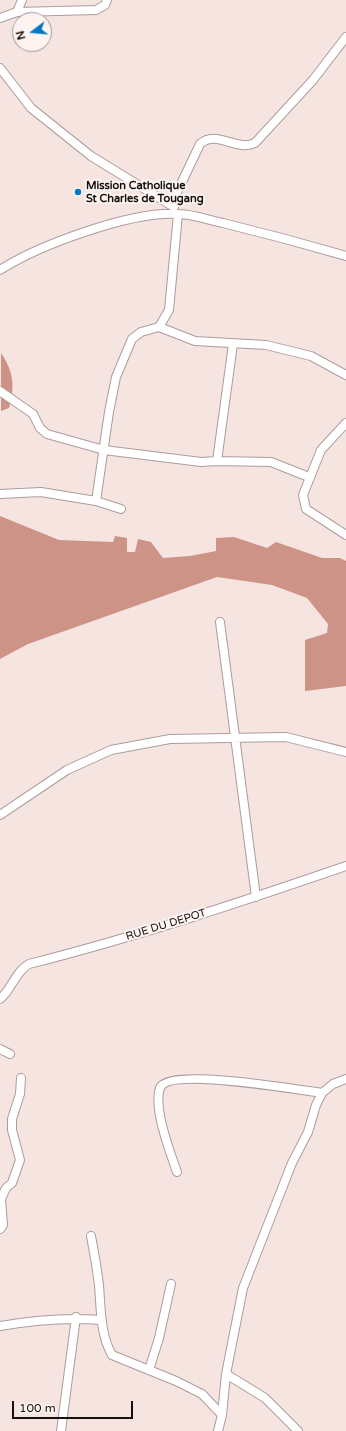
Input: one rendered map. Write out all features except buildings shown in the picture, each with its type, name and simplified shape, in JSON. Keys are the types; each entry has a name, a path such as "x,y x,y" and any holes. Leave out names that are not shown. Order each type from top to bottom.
{"street":[{"path":"17,12 22,0"},
{"path":"52,12 85,12 96,10 105,5 107,0"},
{"path":"0,18 12,14"},
{"path":"171,205 200,144 210,138 219,139 237,146 249,146 255,143 313,80 346,38"},
{"path":"0,68 31,108 91,156 190,216"},
{"path":"159,327 168,310 178,214"},
{"path":"0,270 52,245 121,220 153,215 178,214 190,216 257,231 346,256"},
{"path":"96,501 109,412 116,377 132,339 141,332 159,327 195,341 266,345 311,356 346,375"},
{"path":"217,461 233,344"},
{"path":"0,391 33,414 37,418 40,428 47,434 104,450 201,462 271,462 309,477"},
{"path":"346,423 321,450 303,495 306,509 346,535"},
{"path":"0,494 41,492 96,501 121,509"},
{"path":"220,622 256,897"},
{"path":"0,815 67,770 111,750 170,739 235,736 286,737 346,752"},
{"name":"RUE DU DEPOT","path":"0,999 6,994 22,968 29,964 95,947 256,897 346,866"},
{"path":"0,1049 10,1054"},
{"path":"0,1229 3,1225 1,1199 6,1188 12,1183 20,1160 12,1130 12,1119 20,1094 21,1078"},
{"path":"177,1172 162,1125 159,1103 160,1088 164,1084 172,1081 215,1079 322,1093"},
{"path":"218,1431 222,1415 226,1374 243,1288 292,1163 308,1132 316,1105 322,1093 333,1084 346,1079"},
{"path":"91,1236 99,1285 102,1320 108,1348 112,1355 176,1381 202,1394 222,1415"},
{"path":"149,1370 159,1338 170,1284"},
{"path":"0,1326 41,1319 76,1318 102,1320"},
{"path":"61,1431 76,1318"},
{"path":"226,1374 265,1398 298,1431"}],"shaded area":[{"path":"1,353 9,367 13,386 9,408 1,411"},
{"path":"0,516 59,540 113,542 115,536 127,538 127,552 135,552 138,539 151,542 163,558 190,556 216,551 216,538 234,537 267,548 276,542 322,558 340,558 346,561 346,686 305,691 305,640 327,633 328,624 307,598 272,585 217,577 28,644 0,659"}],"place":[{"name":"Mission Catholique St Charles de Tougang","path":"78,192"}]}
